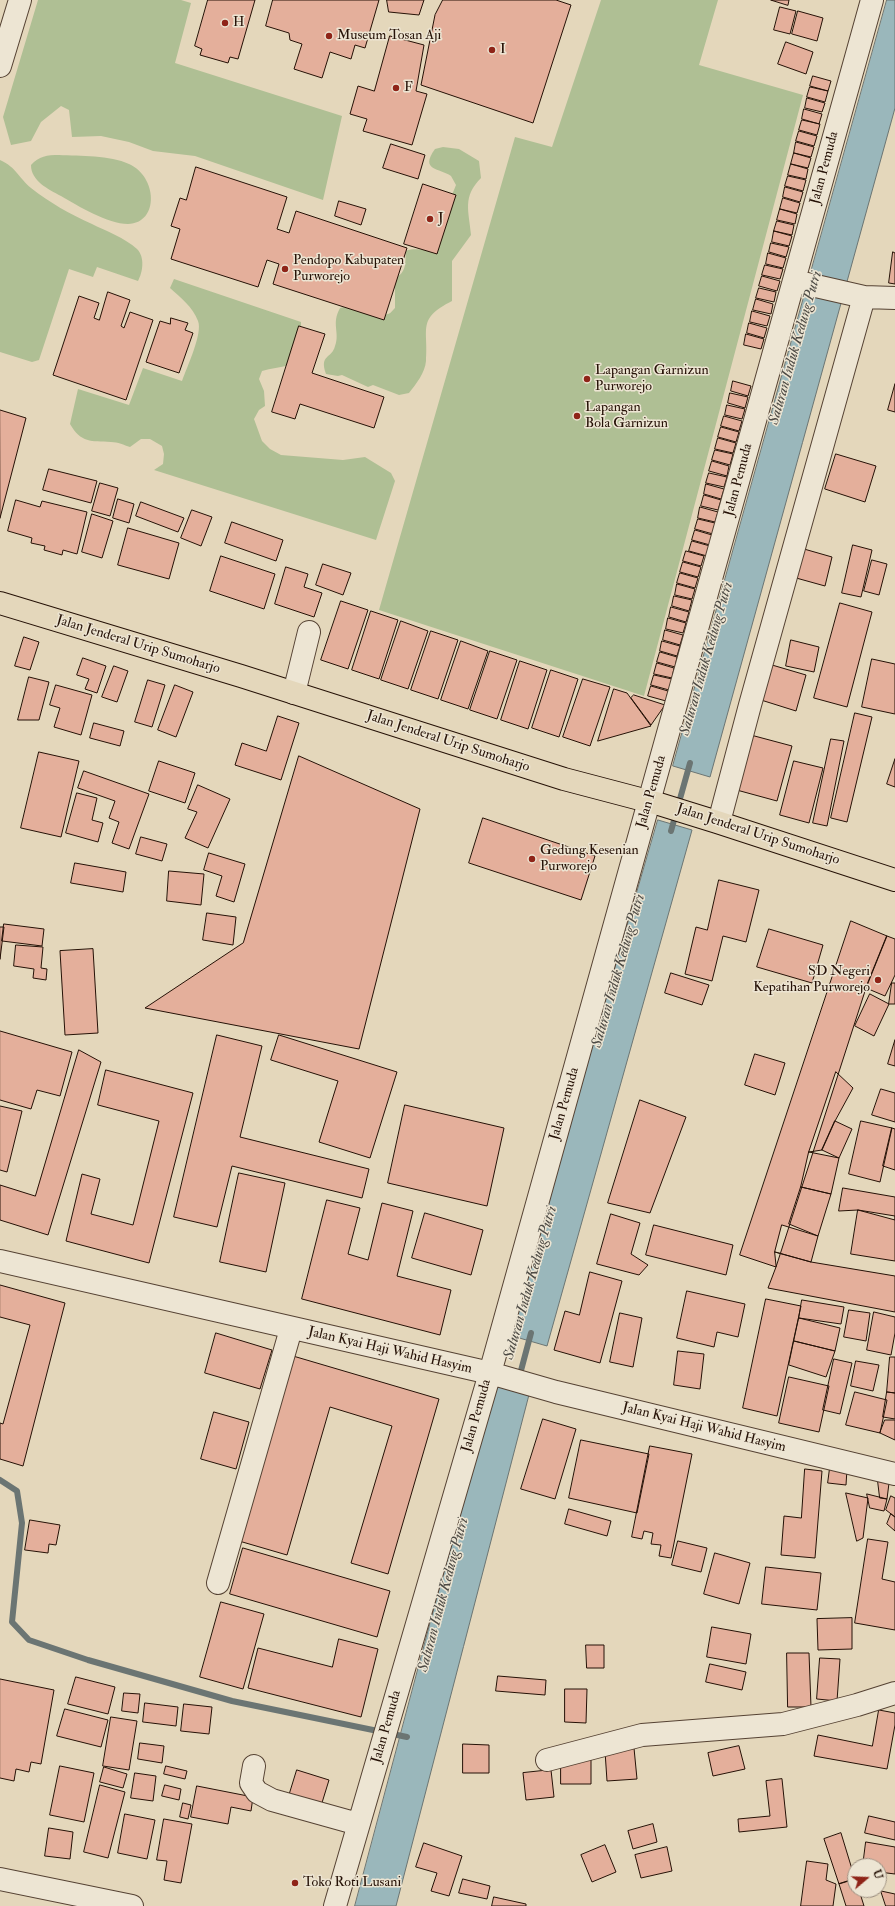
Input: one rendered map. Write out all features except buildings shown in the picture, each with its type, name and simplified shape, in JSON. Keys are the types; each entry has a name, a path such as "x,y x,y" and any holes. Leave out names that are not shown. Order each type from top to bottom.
{"main road":[{"name":"Jalan Jenderal Urip Sumoharjo","path":"0,603 294,693 564,779 655,802 895,880"}],"street":[{"path":"0,66 20,0"},
{"name":"Jalan Pemuda","path":"335,1906 655,802 800,282 872,0"},
{"path":"800,282 858,295 895,298"},
{"path":"718,822 858,295"},
{"path":"294,693 309,632"},
{"name":"Jalan Kyai Haji Wahid Hasyim","path":"0,1261 291,1329 490,1373 556,1392 895,1474"},
{"path":"218,1583 291,1329"},
{"path":"547,1760 649,1734 783,1724 857,1705 895,1693"},
{"path":"254,1766 251,1782 257,1792 272,1800 358,1824"},
{"path":"0,1879 132,1906"}],"green space":[{"path":"38,0 181,0 191,3 175,63 342,116 323,200 195,156 153,151 129,142 101,136 72,137 69,110 61,106 41,122 31,141 11,145 3,117"},
{"name":"Lapangan Garnizun Purworejo","path":"601,0 718,0 699,65 803,95 644,696 379,610 515,137 552,147"},
{"path":"443,147 459,149 479,161 481,178 475,185 469,198 468,211 471,235 452,261 452,301 433,313 429,319 426,333 426,361 422,374 409,393 399,395 373,385 368,387 342,375 338,376 326,374 324,363 335,346 337,336 336,319 340,308 346,307 383,315 390,313 395,308 395,284 397,277 404,269 406,251 431,247 456,185 451,176 433,168 430,165 429,161 435,149"},
{"path":"59,155 95,156 113,159 129,164 138,170 145,178 151,198 150,208 146,216 138,222 128,224 111,221 84,209 41,184 34,176 31,165 44,157"},
{"path":"0,160 14,169 31,188 53,203 132,245 140,252 142,260 142,269 138,281 97,267 93,277 69,269 39,360 32,362 0,352"},
{"path":"174,279 301,322 301,332 289,365 262,371 259,379 264,391 265,406 259,410 254,419 262,441 270,449 281,455 343,460 365,457 391,473 395,481 376,540 154,470 163,464 164,454 162,446 150,439 141,439 130,447 116,442 87,440 78,435 74,430 70,424 78,389 129,405 143,368 182,381 191,359 199,326 193,311 170,288"}],"water":[{"path":"887,0 895,0 895,108 710,777 673,766"},
{"path":"658,820 692,830 547,1346 509,1335"},
{"path":"496,1377 531,1387 396,1906 355,1906"}],"waterway":[{"name":"Saluran Induk Kedung Putri","path":"671,831 690,763"},
{"name":"Saluran Induk Kedung Putri","path":"519,1378 531,1333"},
{"path":"0,1480 17,1491 22,1523 12,1622 29,1640 88,1660 232,1701 407,1737"}],"place":[{"name":"H","path":"225,23"},
{"name":"Museum Tosan Aji","path":"329,36"},
{"name":"I","path":"492,50"},
{"name":"F","path":"396,88"},
{"name":"J","path":"430,219"},
{"name":"Pendopo Kabupaten Purworejo","path":"285,269"},
{"name":"Lapangan Garnizun Purworejo","path":"587,379"},
{"name":"Lapangan Bola Garnizun","path":"577,416"},
{"name":"Gedung Kesenian Purworejo","path":"532,859"},
{"name":"SD Negeri Kepatihan Purworejo","path":"878,980"},
{"name":"Toko Roti Lusani","path":"295,1883"}]}
